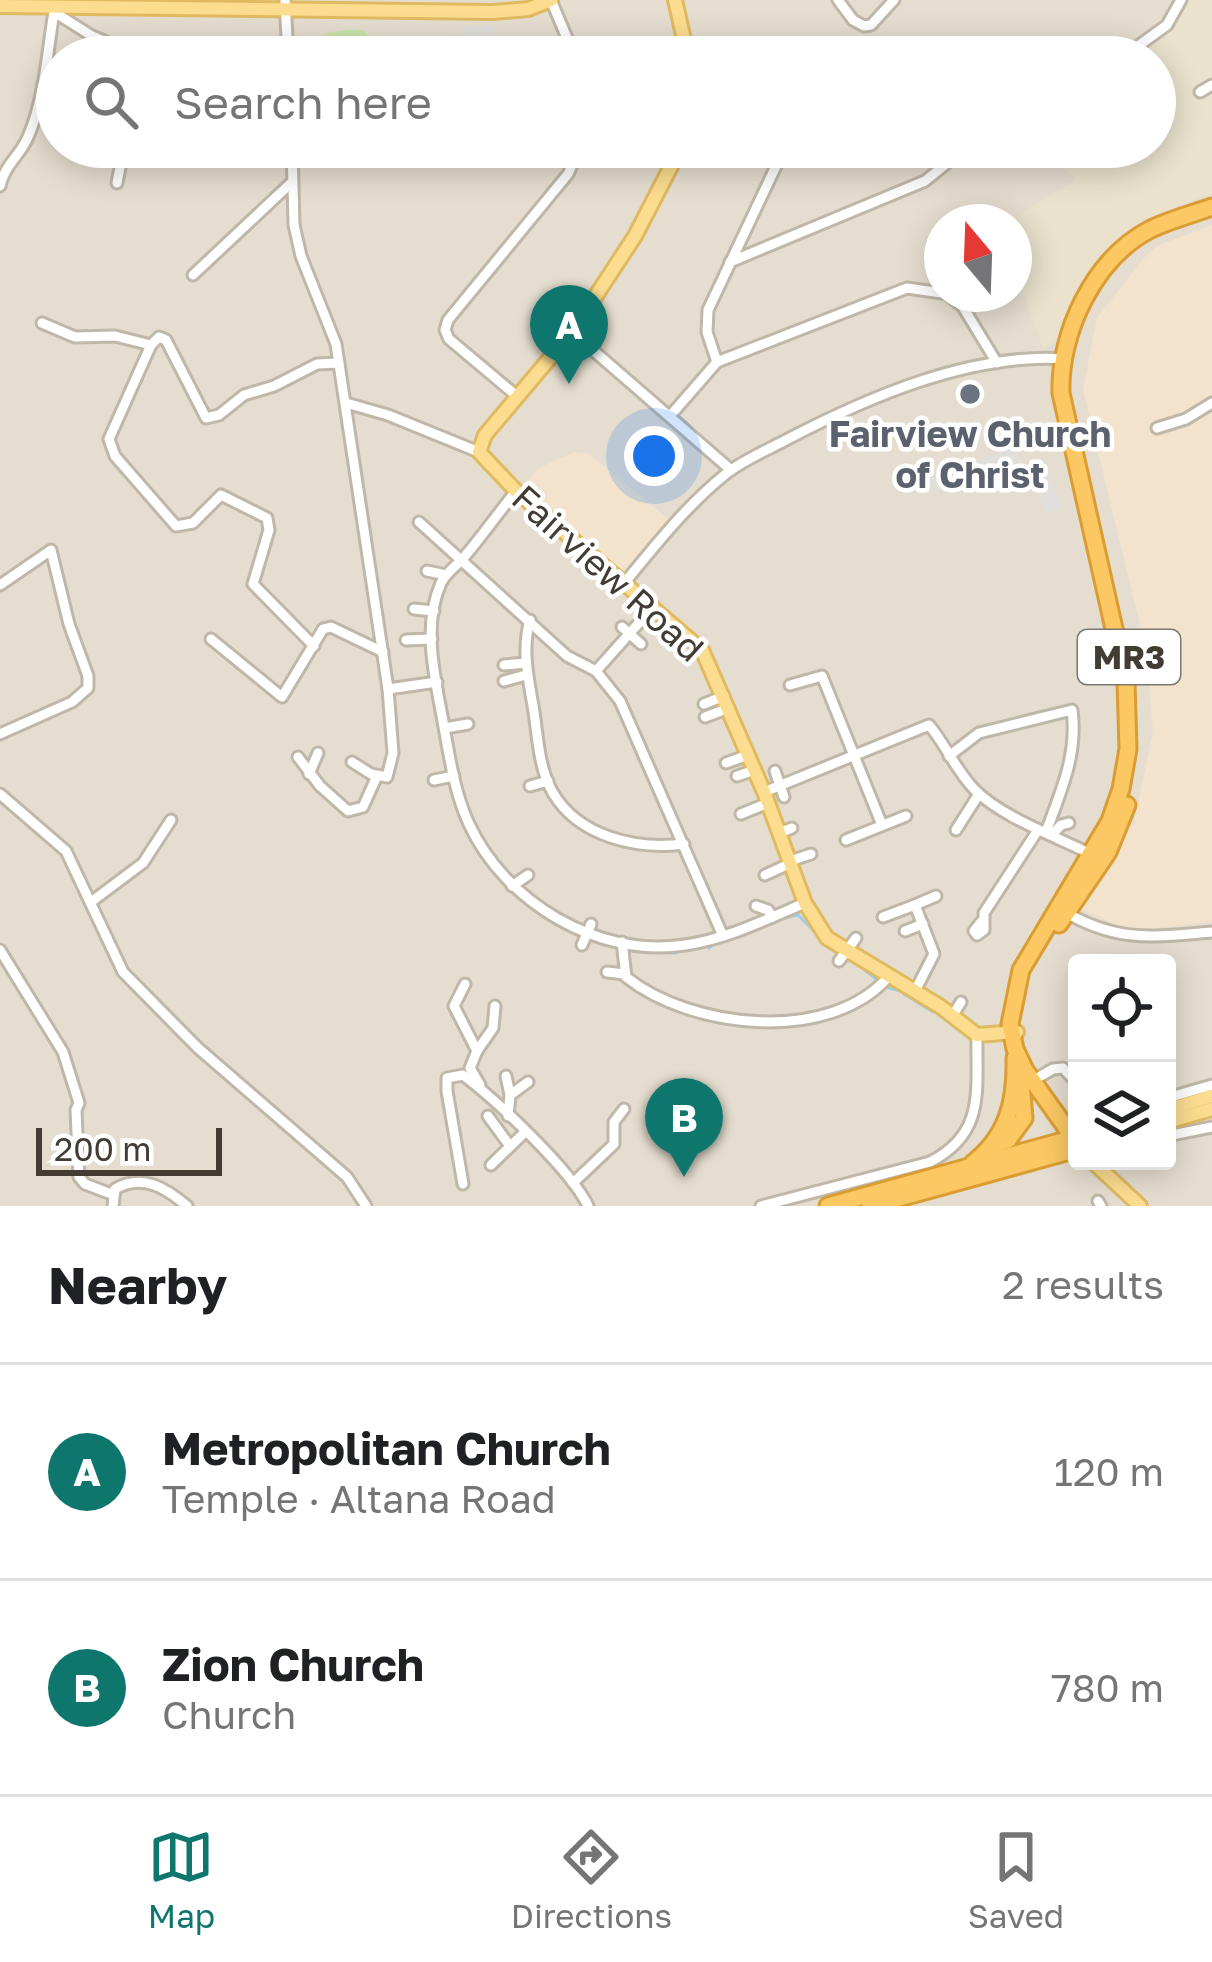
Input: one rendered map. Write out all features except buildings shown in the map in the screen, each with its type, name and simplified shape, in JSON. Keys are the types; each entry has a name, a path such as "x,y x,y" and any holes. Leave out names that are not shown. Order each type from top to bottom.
{"highway":[{"name":"MR3","path":"1014,1038 1016,1012 1028,975 1062,911 1118,830 1131,790 1137,706 1065,359 1094,304 1128,255 1148,239 1212,211"},
{"path":"967,1167 992,1146 1007,1120 1014,1099 1014,1038"},
{"path":"1014,1038 1068,1125"},
{"path":"828,1206 1068,1140"},
{"path":"870,1206 1068,1141"}],"main road":[{"path":"0,6 418,5 512,11 551,0"},
{"path":"675,0 683,36"},
{"path":"479,452 484,435 572,332 627,250 671,168"},
{"name":"Fairview Road","path":"479,452 515,490 654,606 691,648 726,702 806,903 827,938 885,980 947,1011 977,1035"},
{"path":"977,1035 1014,1038"},
{"path":"1176,1107 1212,1096"},
{"path":"1176,1119 1212,1108"},
{"path":"1103,1170 1131,1203"}],"street":[{"path":"551,0 566,36"},
{"path":"838,0 864,26 871,25 895,0"},
{"path":"1152,36 1167,25 1181,0"},
{"path":"285,36 286,4"},
{"path":"49,36 53,9 92,36"},
{"path":"1200,92 1212,85"},
{"path":"0,187 4,170 27,142 36,114"},
{"path":"118,182 120,168"},
{"path":"291,168 291,202 301,256 332,332 339,363 388,689 393,753 387,777 352,762"},
{"path":"518,397 449,339 445,330 448,320 571,168"},
{"path":"717,362 706,332 708,310 774,168"},
{"path":"730,262 926,182 942,168"},
{"path":"193,275 291,184"},
{"path":"670,416 717,362 907,288 924,290"},
{"path":"967,312 997,363"},
{"path":"42,323 75,337 116,336 151,345"},
{"path":"572,332 731,470"},
{"path":"314,646 254,584 269,530 267,518 220,495 193,523 176,526 115,456 110,440 151,345 160,337 166,340 201,412 211,418 244,395 317,364 339,363"},
{"path":"626,581 662,537 731,470 882,394 997,363 1065,359"},
{"name":"Fairview Road","path":"346,403 479,452"},
{"path":"1157,428 1212,404"},
{"path":"515,490 446,575 443,599 434,611 432,639 440,667 438,711 458,794 484,853 508,888 566,922 622,942 660,941 685,947 806,903"},
{"path":"419,522 567,656 596,671 620,701 666,783 708,898 719,954"},
{"path":"0,585 51,550 68,624 88,676 84,694 0,734"},
{"path":"427,571 446,575"},
{"path":"596,671 608,649 654,606"},
{"path":"414,609 434,611"},
{"path":"530,620 526,669 541,759 558,809 632,850 662,852 689,842"},
{"path":"550,639 561,626"},
{"path":"211,639 282,697 323,629 331,627 383,652"},
{"path":"626,629 641,644"},
{"path":"406,640 432,639"},
{"path":"504,665 526,669"},
{"path":"504,681 526,669"},
{"path":"790,686 822,676 857,778 883,828"},
{"path":"388,689 436,682"},
{"path":"620,701 633,690"},
{"path":"704,704 726,702"},
{"path":"705,717 726,702"},
{"path":"438,711 459,710"},
{"path":"949,756 979,733 1072,710 1078,746 1045,832"},
{"path":"518,716 534,713"},
{"path":"633,725 646,720"},
{"path":"445,728 468,724"},
{"path":"741,814 780,784 929,725 979,794 1098,857"},
{"path":"434,749 464,756"},
{"path":"309,774 318,753"},
{"path":"726,763 748,755"},
{"path":"298,757 339,805 356,812 377,776"},
{"path":"524,763 541,759"},
{"path":"737,776 754,770"},
{"path":"775,771 784,797"},
{"path":"434,780 454,776"},
{"path":"530,786 548,781"},
{"path":"458,794 472,790"},
{"path":"0,794 66,851 123,972 198,1048 347,1177 366,1206"},
{"path":"956,830 979,794"},
{"path":"448,815 464,810"},
{"path":"853,840 906,816"},
{"path":"91,902 130,876 157,846 171,820"},
{"path":"569,830 580,821"},
{"path":"998,925 982,924 1021,849 1045,832 1070,823"},
{"path":"760,829 811,854"},
{"path":"592,843 606,835"},
{"path":"765,874 784,844"},
{"path":"470,862 484,853"},
{"path":"508,888 528,874"},
{"path":"691,902 720,892"},
{"path":"886,914 936,896"},
{"path":"907,904 930,945 915,991"},
{"path":"756,906 768,910 784,927"},
{"path":"566,922 573,909"},
{"path":"548,928 554,911"},
{"path":"1062,911 1107,934 1132,939 1212,932"},
{"path":"582,945 593,928"},
{"path":"744,928 749,941"},
{"path":"905,931 930,945"},
{"path":"622,942 626,976"},
{"path":"0,950 42,1014 70,1071 80,1103 76,1110 79,1177 114,1200 120,1184 152,1183 187,1206"},
{"path":"607,972 626,976 677,1013 737,1024 821,1015 885,980 891,1000"},
{"path":"616,986 626,976"},
{"path":"465,984 455,1012 477,1051"},
{"path":"653,995 658,984"},
{"path":"932,1020 961,1002"},
{"path":"815,1003 821,1015"},
{"path":"483,1089 470,1068 493,1028 495,1006"},
{"path":"736,1008 737,1024"},
{"path":"493,1028 511,1025"},
{"path":"761,1206 930,1162 950,1152 965,1138 974,1117 977,1035"},
{"path":"1036,1079 1063,1068 1068,1073"},
{"path":"463,1184 447,1078 464,1075 547,1149 588,1206"},
{"path":"506,1076 508,1116"},
{"path":"510,1095 528,1082"},
{"path":"1176,1095 1212,1085"},
{"path":"573,1183 614,1144 614,1122 624,1109"},
{"path":"488,1116 510,1146"},
{"path":"1176,1134 1210,1125"},
{"path":"499,1161 524,1133"}],"shaded area":[{"path":"0,0 1212,0 1212,1206 0,1206"},
{"path":"1189,0 1212,0 1212,193 1142,220 1088,279 1055,341 1043,348 1030,312 1032,207 1076,179 1065,168 1176,168 1176,36 1160,36"},
{"path":"492,25 495,36 463,36 462,28"},
{"path":"1212,225 1212,922 1129,931 1081,909 1134,822 1153,732 1146,649 1083,390 1097,318 1143,259 1157,246"},
{"path":"1016,447 1021,462 932,493 927,477"},
{"path":"575,452 589,454 671,521 624,575 523,486 539,468"},
{"path":"1043,461 1061,508 1046,513 1028,467"}],"green space":[{"path":"364,30 368,36 323,36"}],"waterway":[{"path":"486,861 499,877"},
{"path":"513,891 523,900"},
{"path":"784,918 798,915 818,935"},
{"path":"755,930 779,920"},
{"path":"603,942 618,949"},
{"path":"709,948 714,944"},
{"path":"632,951 676,953"},
{"path":"856,963 876,979"},
{"path":"886,987 900,991"},
{"path":"904,994 912,999"},
{"path":"915,1001 933,1012"},
{"path":"939,1015 943,1017"}],"place":[{"name":"Metropolitan Church","path":"569,384"},
{"name":"Fairview Church of Christ","path":"970,394"},
{"name":"Zion Church","path":"684,1177"}]}
